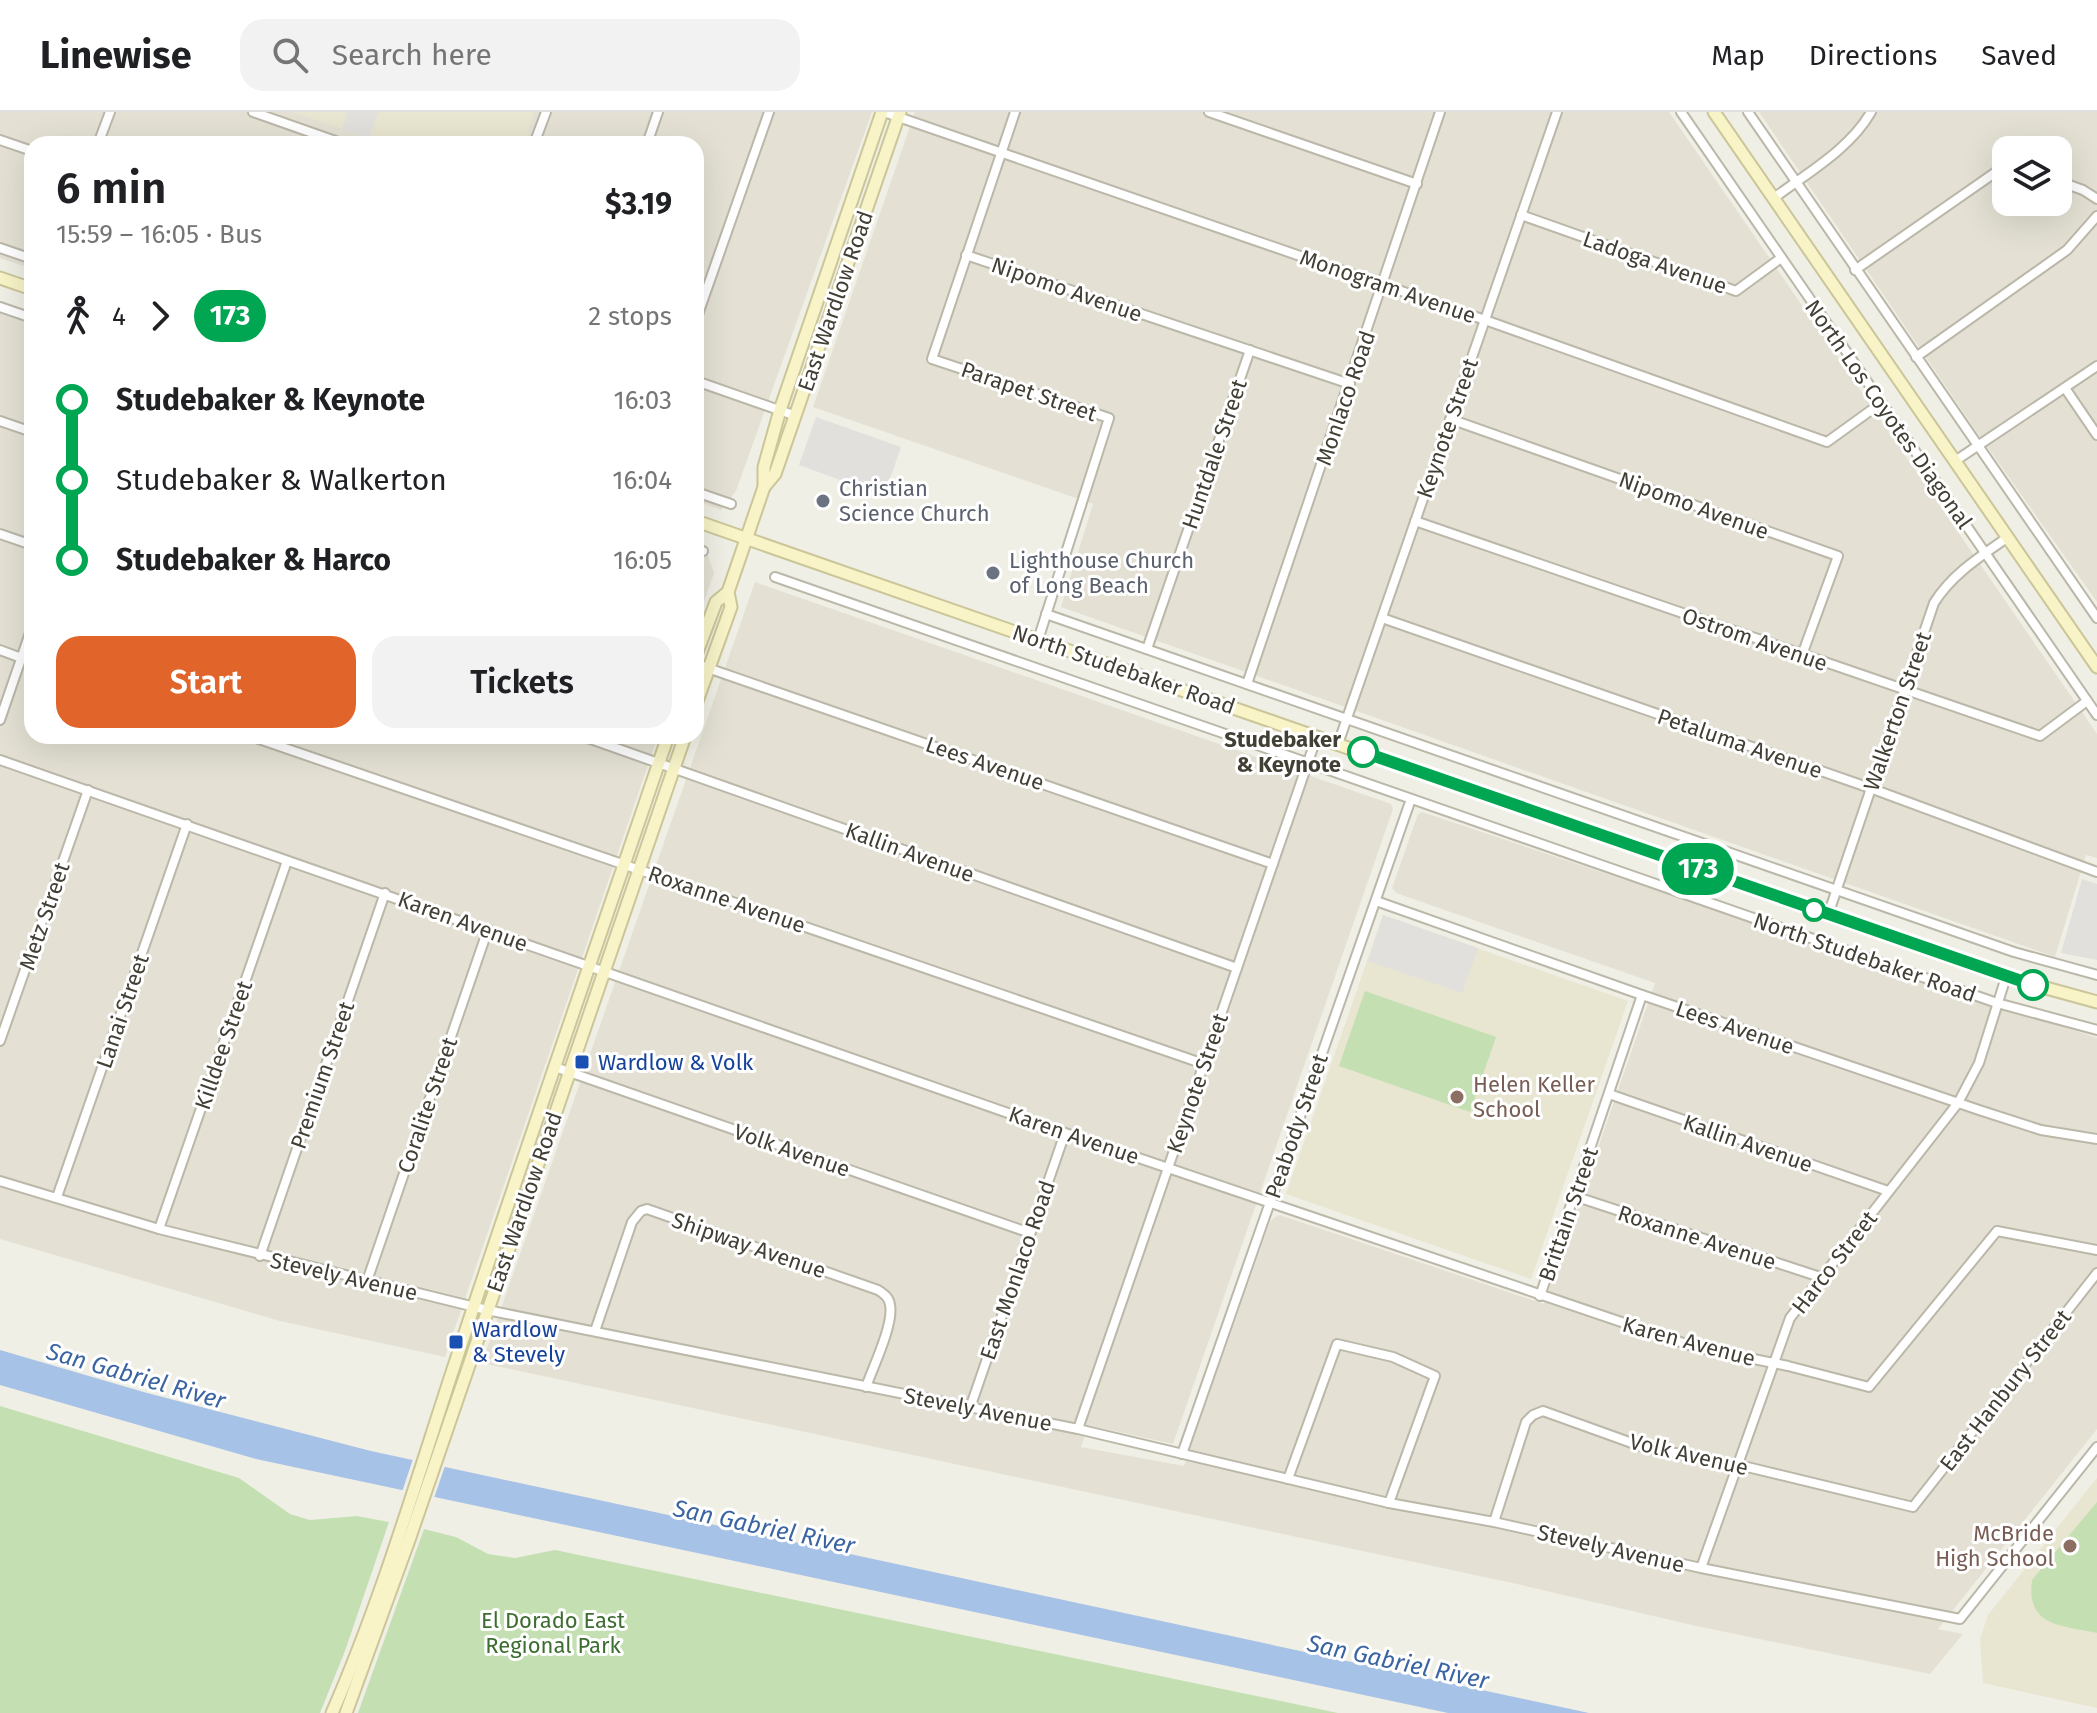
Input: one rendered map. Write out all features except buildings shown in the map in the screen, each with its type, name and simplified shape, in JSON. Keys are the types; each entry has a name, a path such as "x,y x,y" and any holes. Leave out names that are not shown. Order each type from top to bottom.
{"main road":[{"name":"East Wardlow Road","path":"704,681 731,607 728,592 764,487 764,467 780,410 883,112"},
{"name":"North Los Coyotes Diagonal","path":"1714,112 2097,667"},
{"name":"East Wardlow Road","path":"764,487 775,474 900,115"},
{"path":"0,278 24,286"},
{"name":"North Studebaker Road","path":"704,524 2006,977 2097,1002"},
{"name":"East Wardlow Road","path":"704,634 716,602 728,592"},
{"name":"East Wardlow Road","path":"434,1448 474,1306 665,744"},
{"name":"East Wardlow Road","path":"346,1713 403,1537 487,1310 682,744"},
{"name":"East Wardlow Road","path":"332,1713 403,1537"}],"street":[{"path":"101,136 110,112"},
{"path":"253,112 321,136"},
{"path":"537,136 546,112"},
{"path":"650,136 658,112"},
{"path":"704,297 769,112"},
{"name":"Monogram Avenue","path":"883,112 900,115 1001,154 1485,320 1827,442 1881,403"},
{"path":"1001,154 1015,112"},
{"path":"1209,112 1417,184"},
{"name":"Monlaco Road","path":"1247,684 1440,112"},
{"name":"Keynote Street","path":"1338,744 1557,112"},
{"name":"North Los Coyotes Diagonal","path":"1681,112 2097,715"},
{"path":"1748,112 2097,618"},
{"path":"1774,198 1850,141 1871,112"},
{"path":"0,140 24,148"},
{"name":"Parapet Street","path":"1001,154 932,359 1109,418 1038,640"},
{"path":"1855,270 1992,175"},
{"path":"2072,186 2097,199"},
{"name":"Ladoga Avenue","path":"1521,215 1736,291 1781,258"},
{"path":"1916,357 2067,250 2097,216"},
{"path":"0,248 24,256"},
{"name":"Nipomo Avenue","path":"966,255 1350,384"},
{"path":"0,307 24,315"},
{"name":"Huntdale Street","path":"1147,649 1250,350"},
{"path":"1955,461 2097,366"},
{"path":"704,384 796,416"},
{"path":"2065,388 2097,435"},
{"name":"Nipomo Avenue","path":"1450,419 1838,556 1802,655"},
{"path":"0,421 24,429"},
{"path":"704,495 731,504"},
{"name":"Ostrom Avenue","path":"1415,521 2040,736 2087,701"},
{"path":"0,534 24,542"},
{"name":"Walkerton Street","path":"1828,915 1939,595 1956,576 2008,537"},
{"name":"North Studebaker Road","path":"775,577 1997,1003 2097,1030"},
{"name":"North Studebaker Road","path":"1046,614 2014,952 2097,975"},
{"name":"Petaluma Avenue","path":"1382,618 1870,788 2097,872"},
{"path":"0,650 24,659"},
{"path":"0,720 24,650"},
{"name":"Lees Avenue","path":"704,666 1273,864"},
{"name":"Keynote Street","path":"1078,1429 1317,736"},
{"name":"Roxanne Avenue","path":"273,744 1204,1064"},
{"name":"Kallin Avenue","path":"606,744 1237,968"},
{"name":"Karen Avenue","path":"0,760 1065,1133 1695,1347 1869,1387 1997,1231 2097,1250"},
{"name":"Metz Street","path":"0,1041 88,790"},
{"name":"Peabody Street","path":"1182,1454 1411,799"},
{"name":"Lanai Street","path":"57,1197 187,824"},
{"name":"Killdee Street","path":"159,1229 287,861"},
{"name":"Premium Street","path":"260,1256 385,893"},
{"name":"Lees Avenue","path":"1376,901 1958,1103 2041,1130 2097,1139"},
{"name":"Coralite Street","path":"367,1281 488,929"},
{"name":"Harco Street","path":"1701,1568 1790,1318 1958,1103 1979,1063 2006,977"},
{"name":"Brittain Street","path":"1540,1296 1642,995"},
{"name":"Volk Avenue","path":"555,1067 1030,1233"},
{"name":"Kallin Avenue","path":"1609,1094 1888,1191"},
{"name":"East Monlaco Road","path":"970,1408 1065,1133"},
{"name":"Stevely Avenue","path":"0,1181 260,1256 487,1310 1078,1429 1389,1503 1960,1619 2097,1447"},
{"name":"Roxanne Avenue","path":"1574,1196 1820,1277"},
{"name":"Shipway Avenue","path":"595,1331 632,1222 641,1211 647,1209 885,1294 891,1308 890,1320 866,1387"},
{"name":"East Hanbury Street","path":"1913,1507 2097,1273"},
{"path":"1288,1479 1337,1344 1393,1357 1435,1376 1389,1503"},
{"name":"Volk Avenue","path":"1494,1522 1526,1422 1543,1411 1643,1447 1739,1465 1913,1507"}],"shaded area":[{"path":"0,112 294,112 364,136 24,136 24,266 0,258"},
{"path":"294,112 534,112 526,136 364,136"},
{"path":"348,112 378,112 370,136 342,129"},
{"path":"534,112 872,112 736,491 721,510 704,504 704,136 526,136"},
{"path":"915,112 1669,112 2097,734 2097,858 2086,855 2055,957 1061,607 1093,504 813,407"},
{"path":"1759,112 2097,112 2097,602 1972,425"},
{"path":"0,310 24,318 24,744 655,744 445,1357 280,1321 0,1239"},
{"path":"816,417 901,447 884,496 799,465"},
{"path":"704,544 714,573 704,602"},
{"path":"755,582 1391,804 1393,809 1173,1444 1088,1425 1081,1447 1184,1466 1270,1222 1280,1215 1544,1304 1655,983 1396,893 1392,888 1418,814 1422,812 2097,1038 2097,1429 1938,1629 1963,1634 1930,1674 482,1363 698,744 704,744 704,728"},
{"path":"2082,879 2097,884 2097,960 2061,953"},
{"name":"Helen Keller School","path":"1383,915 1628,1001 1531,1279 1286,1194"},
{"path":"1383,915 1478,948 1462,993 1368,961"},
{"name":"McBride High School","path":"2097,1478 2097,1708 1983,1683 1980,1639 1988,1615"}],"green space":[{"path":"1365,991 1496,1037 1470,1112 1339,1066"},
{"path":"0,1406 239,1478 290,1514 310,1520 357,1516 389,1522 345,1651 320,1713 0,1713"},
{"path":"2097,1502 2097,1633 2059,1625 2040,1615 2032,1595 2032,1580"},
{"name":"El Dorado East Regional Park","path":"424,1529 456,1537 488,1554 515,1558 555,1550 1338,1713 358,1713"}],"water":[{"name":"San Gabriel River","path":"0,1350 147,1393 371,1451 1589,1713 1448,1713 256,1459 0,1385"}],"pier":[{"path":"414,1456 446,1463 433,1501 401,1495"}],"bus line":[{"name":"173","path":"1363,752 2033,985"}],"place":[{"name":"Christian Science Church","path":"823,501"},
{"name":"Lighthouse Church of Long Beach","path":"993,573"},
{"name":"Studebaker & Keynote","path":"1363,752"},
{"name":"Wardlow & Volk","path":"582,1062"},
{"name":"Helen Keller School","path":"1457,1097"},
{"name":"Wardlow & Stevely","path":"456,1342"},
{"name":"McBride High School","path":"2070,1546"}]}
